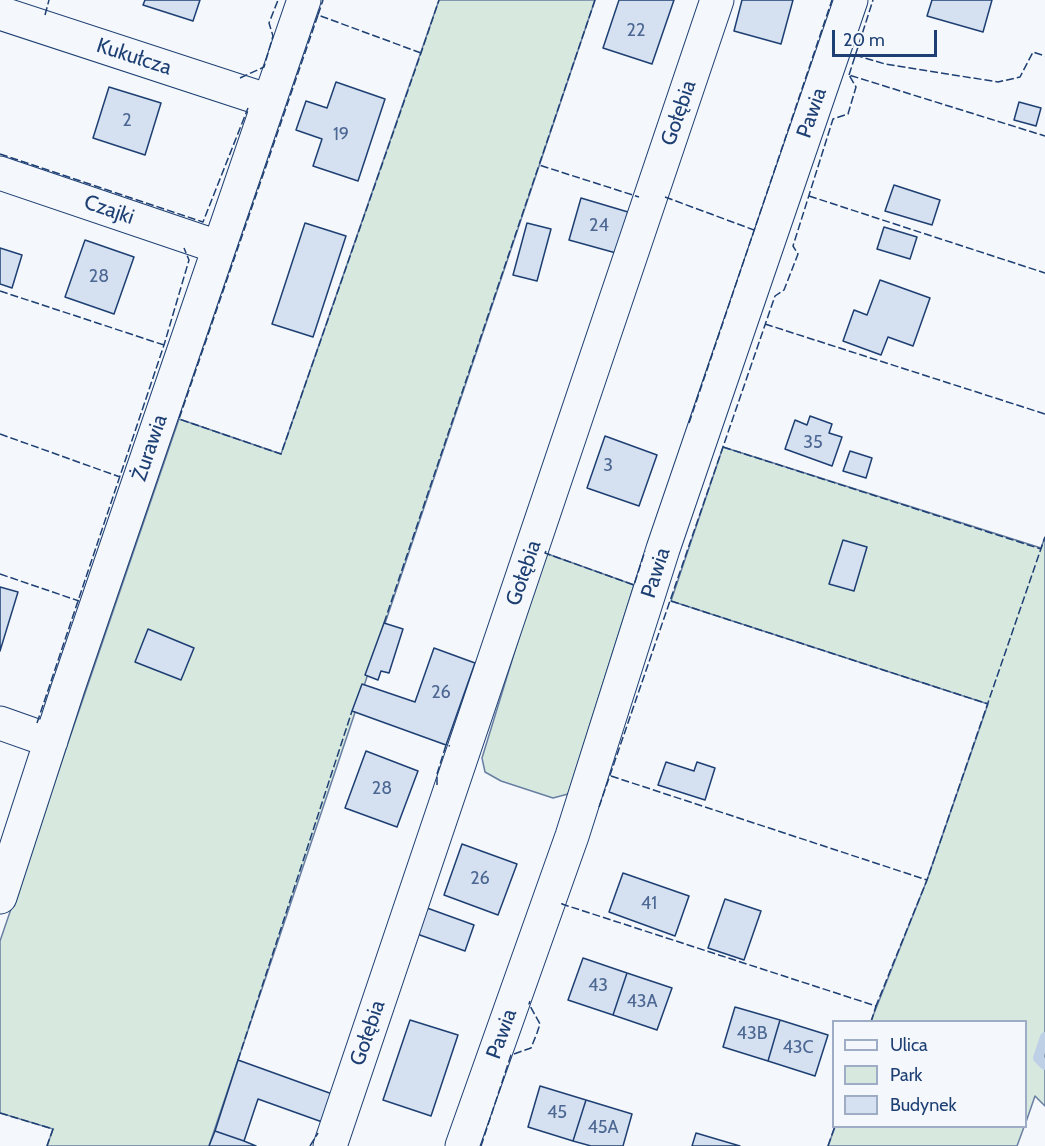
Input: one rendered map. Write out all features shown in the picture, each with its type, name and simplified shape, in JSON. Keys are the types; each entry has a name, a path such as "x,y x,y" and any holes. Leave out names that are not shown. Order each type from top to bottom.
{"street":[{"name":"Żurawia","path":"0,897 218,247 304,0"},
{"name":"Gołębia","path":"330,1146 717,0"},
{"name":"Pawia","path":"462,1146 579,813 667,538 851,0"},
{"name":"Kukułcza","path":"0,13 268,101"},
{"name":"Czajki","path":"0,173 218,247"},
{"path":"0,723 51,741"}],"green space":[{"path":"439,0 595,0 209,1146 47,1146 53,1129 0,1113 0,941 179,419 281,454"},
{"path":"723,447 1041,548 1045,537 1045,1106 1035,1096 1027,1119 1027,1020 871,1020 927,880 988,704 671,601"},
{"path":"545,553 634,585 568,794 553,798 501,781 485,772 482,758"},
{"path":"834,1128 1024,1128 1017,1146 828,1146"}],"building":[{"path":"145,0 200,0 193,21 143,5"},
{"path":"619,0 674,0 652,64 603,48"},
{"path":"742,0 793,0 781,44 734,31"},
{"path":"932,0 992,0 983,32 927,16"},
{"path":"336,82 385,99 358,181 313,166 322,139 296,130 306,101 327,108"},
{"path":"109,87 161,103 145,155 93,138"},
{"path":"1019,102 1041,108 1036,126 1014,120"},
{"path":"894,185 940,200 932,225 885,211"},
{"path":"581,198 628,212 616,253 569,240"},
{"path":"305,223 346,236 313,337 272,324"},
{"path":"527,223 551,229 537,281 513,275"},
{"path":"884,227 917,237 910,259 877,249"},
{"path":"85,240 134,257 114,314 65,297"},
{"path":"0,248 22,255 12,288 0,284"},
{"path":"880,280 930,298 913,346 888,337 881,355 843,341 854,310 867,315"},
{"path":"810,416 832,424 829,433 842,437 832,466 785,449 795,420 807,425"},
{"path":"605,436 657,455 639,506 587,488"},
{"path":"850,451 872,458 866,478 843,471"},
{"path":"843,540 867,547 854,591 829,584"},
{"path":"0,587 18,592 0,651"},
{"path":"384,623 403,629 389,673 381,671 378,680 365,675"},
{"path":"148,629 194,648 181,680 135,662"},
{"path":"434,648 475,663 446,745 352,711 362,684 415,702"},
{"path":"366,751 418,771 397,827 345,808"},
{"path":"666,762 694,771 697,762 715,768 705,800 658,785"},
{"path":"462,844 517,864 498,915 444,895"},
{"path":"623,873 689,896 675,936 609,912"},
{"path":"725,899 761,911 744,960 708,948"},
{"path":"427,908 474,925 465,951 417,934"},
{"path":"583,958 627,973 613,1015 568,1000"},
{"path":"627,973 672,988 657,1030 613,1015"},
{"path":"735,1007 780,1020 768,1061 723,1047"},
{"path":"410,1020 458,1035 431,1116 383,1100"},
{"path":"780,1020 828,1035 815,1076 768,1061"},
{"path":"238,1060 335,1095 325,1123 258,1099 244,1141 215,1131"},
{"path":"540,1086 586,1100 573,1141 528,1127"},
{"path":"586,1100 632,1114 623,1146 591,1146 573,1141"},
{"path":"215,1131 244,1141 256,1146 209,1146"},
{"path":"696,1133 740,1146 692,1146"}],"waterway":[{"path":"1045,1037 1038,1058 1045,1065"}],"fence":[{"path":"45,15 49,0"},
{"path":"240,78 264,67 273,36 269,23 278,0"},
{"path":"318,15 323,0"},
{"path":"421,53 318,15 179,419 281,454 421,53 439,0"},
{"path":"595,0 539,165 639,197"},
{"path":"689,423 832,0"},
{"path":"849,75 873,0"},
{"path":"855,55 885,64 998,82 1020,77 1033,52 1045,56"},
{"path":"599,807 775,296 784,290 798,254 793,246 833,119 848,114 856,87 849,75 1045,136"},
{"path":"0,154 203,222 248,108"},
{"path":"384,623 539,165"},
{"path":"809,196 1045,273"},
{"path":"665,197 754,230"},
{"path":"37,723 164,345 189,260 184,248"},
{"path":"0,291 164,345"},
{"path":"765,324 1045,414"},
{"path":"0,434 120,477"},
{"path":"723,447 1041,549"},
{"path":"562,903 876,1006 927,880 1045,537"},
{"path":"546,551 545,553 634,585 645,551"},
{"path":"0,574 79,601"},
{"path":"671,601 988,704"},
{"path":"238,1060 352,711"},
{"path":"437,785 437,774 446,745 450,746"},
{"path":"611,776 927,880"},
{"path":"481,1146 511,1055 531,1048 537,1033 540,1024 529,1004 530,1001"},
{"path":"872,1020 876,1006"},
{"path":"0,1113 53,1129 47,1146"},
{"path":"828,1146 834,1128"},
{"path":"310,1146 318,1133"}]}
